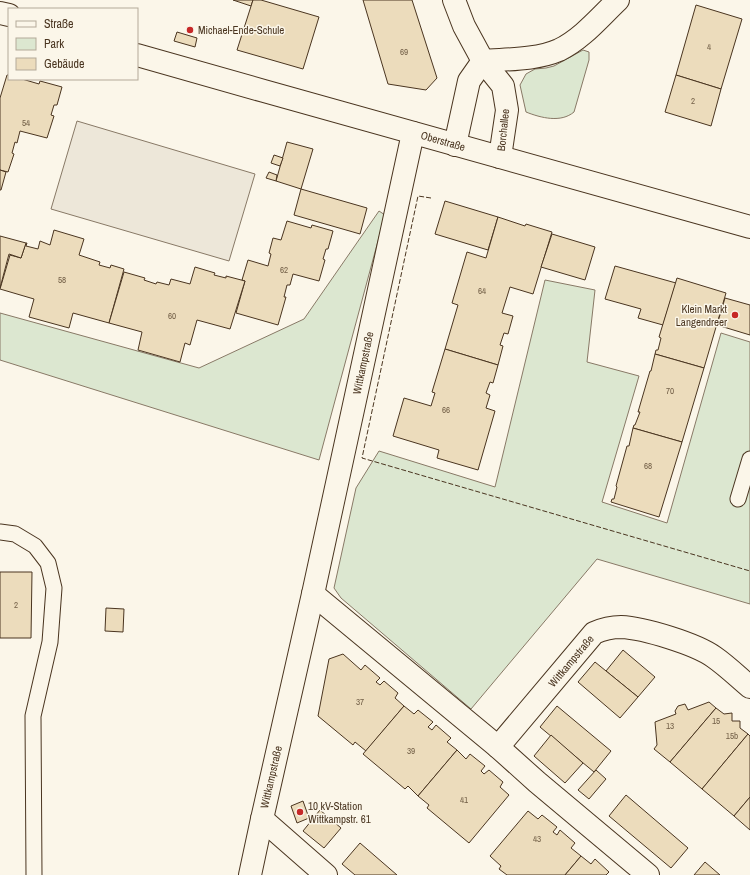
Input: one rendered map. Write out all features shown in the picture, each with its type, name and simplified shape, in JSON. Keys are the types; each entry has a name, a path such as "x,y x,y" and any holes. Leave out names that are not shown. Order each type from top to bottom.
{"street":[{"name":"Borchallee","path":"454,0 464,26 483,61 503,86 507,110 500,157"},
{"path":"455,145 469,81 483,61 540,56 560,49 581,36 618,0"},
{"name":"Oberstraße","path":"138,54 455,145 750,227"},
{"name":"Wittkampstraße","path":"250,875 313,594 413,133"},
{"path":"313,594 648,875"},
{"name":"Wittkampstraße","path":"498,748 594,633 605,628 621,627 638,629 689,644 714,656 750,687"},
{"name":"Wittkampstraße","path":"262,820 326,875"}],"lane":[{"path":"738,499 750,459"},
{"path":"0,532 15,534 35,546 48,563 54,588 50,642 33,716 34,875"}],"green space":[{"path":"583,50 589,52 589,60 574,112 563,117 544,118 526,112 520,85 526,74 535,69 554,66"},
{"path":"379,211 385,215 319,460 0,360 0,313 199,368 304,319"},
{"path":"545,280 595,290 587,362 639,376 602,502 667,523 721,333 750,342 750,604 597,559 471,709 341,598 334,588 356,488 379,451 495,487"}],"shaded area":[{"path":"77,121 255,174 229,261 51,209"}],"building":[{"path":"233,0 253,0 251,6"},
{"path":"253,0 261,0 319,17 303,69 237,50"},
{"path":"363,0 412,0 437,78 426,90 388,84"},
{"path":"696,5 742,19 721,89 676,75"},
{"path":"177,32 197,38 195,47 174,41"},
{"path":"7,75 8,80 25,80 39,84 40,81 62,87 57,105 54,105 51,115 54,116 47,138 20,131 17,143 15,142 12,153 14,154 8,172 0,170 0,98"},
{"path":"676,75 721,89 711,126 665,112"},
{"path":"287,142 313,149 301,189 276,181"},
{"path":"274,155 283,158 280,166 271,163"},
{"path":"0,170 6,172 1,190 0,190"},
{"path":"269,172 277,175 276,181 266,178"},
{"path":"301,189 367,208 360,234 294,215"},
{"path":"445,201 498,217 488,250 435,234"},
{"path":"498,217 525,226 526,224 552,232 533,294 510,287 502,313 513,316 508,334 504,333 500,345 503,346 498,365 445,349 458,305 452,303 467,252 486,258"},
{"path":"287,221 311,228 312,225 333,231 328,249 326,249 323,259 325,260 319,281 293,274 290,285 287,285 284,297 286,297 278,325 236,313 245,281 242,280 248,260 268,266 271,254 269,253 273,238 281,240"},
{"path":"54,230 84,239 79,255 100,262 99,265 110,268 111,265 124,269 109,323 73,313 69,328 29,317 34,299 0,289 10,255 21,258 26,243 26,246 38,249 40,241 50,245"},
{"path":"552,234 595,247 585,280 541,267"},
{"path":"0,236 26,243 21,258 9,254 0,288"},
{"path":"615,266 676,283 663,325 638,318 641,309 605,299"},
{"path":"195,267 215,273 214,275 226,278 226,276 245,281 230,329 197,320 190,345 185,343 180,362 138,350 142,332 109,323 124,272 145,278 144,280 156,284 157,282 169,285 171,279 190,284"},
{"path":"677,278 726,293 704,368 655,354 656,350 658,350 661,338 659,337"},
{"name":"Klein Markt Langendreer","path":"725,298 750,305 750,335 717,325"},
{"path":"445,349 498,365 493,383 490,382 486,393 490,395 486,408 495,411 478,470 437,458 439,450 393,436 404,398 431,406 435,393 432,392"},
{"path":"655,354 704,368 682,442 633,428 640,412 638,412"},
{"path":"633,428 682,442 659,517 611,502 612,499 614,499 616,486 627,446 629,446"},
{"path":"0,572 32,572 31,638 0,638"},
{"path":"106,608 124,609 123,632 105,631"},
{"path":"623,650 655,677 638,697 606,671"},
{"path":"343,654 361,670 365,665 380,678 376,682 380,685 384,681 398,693 395,698 404,706 366,751 355,742 353,745 318,716 329,659"},
{"path":"595,662 638,697 620,718 578,682"},
{"path":"709,702 716,708 670,762 654,749 657,745 655,722 676,714 675,711 678,706 685,704 688,710"},
{"path":"404,706 414,714 418,710 433,722 428,727 432,730 436,725 451,738 447,742 457,750 418,796 408,786 405,789 363,754"},
{"path":"557,706 611,751 594,772 540,727"},
{"path":"716,708 724,714 732,713 732,721 740,721 740,728 748,734 702,789 670,762"},
{"path":"748,734 750,736 750,797 734,816 702,789"},
{"path":"551,735 583,763 565,783 534,756"},
{"path":"457,750 466,759 470,754 485,766 481,771 484,774 489,770 503,782 500,787 509,795 469,843 427,808 429,805 418,796"},
{"path":"596,770 606,779 589,799 578,790"},
{"path":"626,795 688,848 671,868 609,816"},
{"path":"750,797 750,830 734,816"},
{"name":"10 kV-Station Wittkampstr. 61","path":"303,801 309,818 297,823 291,806"},
{"path":"320,810 341,828 324,848 303,831"},
{"path":"528,811 538,819 542,815 557,827 553,832 557,835 560,830 575,843 571,848 581,856 565,875 507,875 499,869 501,866 490,856"},
{"path":"360,843 397,875 355,875 342,864"},
{"path":"581,856 591,864 595,859 609,872 606,875 565,875"},
{"path":"705,862 720,875 694,875"}],"fence":[{"path":"431,198 418,196 362,458 750,571"}],"place":[{"name":"Michael-Ende-Schule","path":"190,30"},
{"name":"Klein Markt Langendreer","path":"735,315"},
{"name":"10 kV-Station Wittkampstr. 61","path":"300,812"}]}
